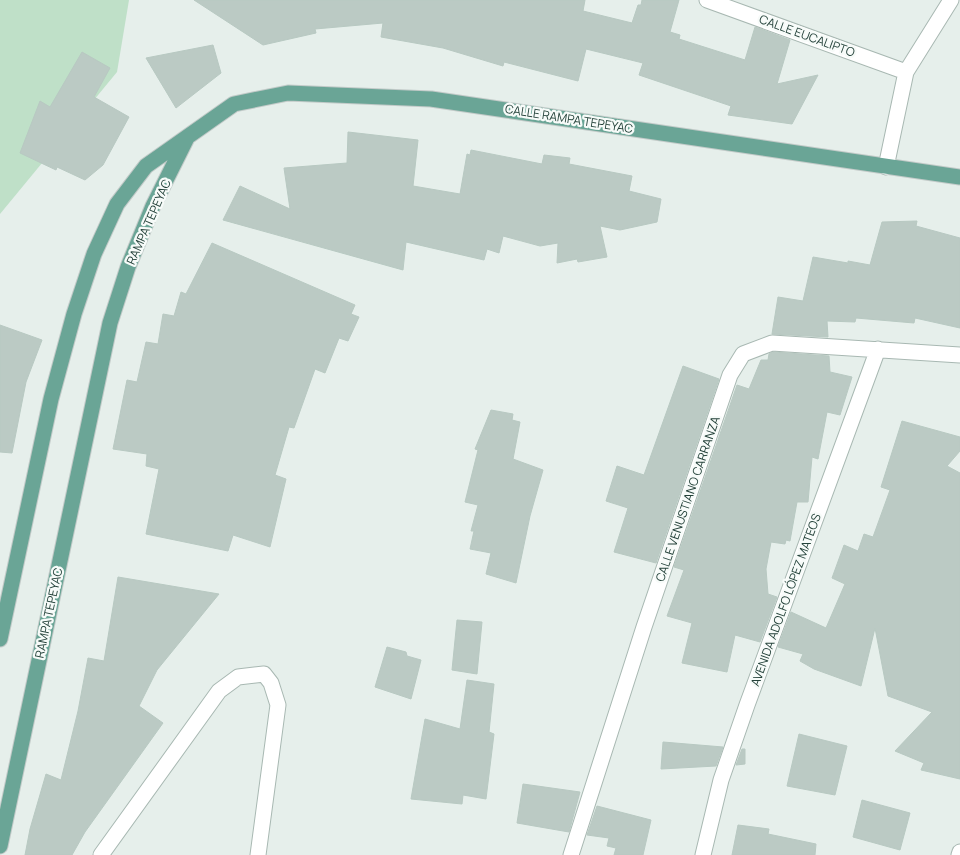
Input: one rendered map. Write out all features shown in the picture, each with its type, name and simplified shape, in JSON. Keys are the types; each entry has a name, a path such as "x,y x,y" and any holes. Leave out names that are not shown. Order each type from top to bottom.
{"main road":[{"name":"CALLE RAMPA TEPEYAC","path":"188,137 234,104 288,93 431,98 960,177"},
{"name":"RAMPA TEPEYAC","path":"0,639 51,399 74,314 94,254 117,204 146,166 188,137"},
{"name":"RAMPA TEPEYAC","path":"0,846 6,792 110,323 128,267 153,206 188,137"}],"street":[{"name":"CALLE EUCALIPTO","path":"707,0 906,72"},
{"path":"886,167 906,72 951,0"},
{"name":"CALLE VENUSTIANO CARRANZA","path":"571,855 644,627 730,375 743,354 772,343 960,355"},
{"name":"AVENIDA ADOLFO LÓPEZ MATEOS","path":"703,855 722,780 744,714 878,349"},
{"path":"101,855 219,691 238,677 264,674 271,683 278,705 258,855"}],"green space":[{"path":"0,0 129,0 117,72 0,214"}],"building":[{"path":"194,0 585,0 583,11 632,23 638,5 641,5 642,0 679,0 670,32 680,35 679,39 745,60 755,27 790,40 777,84 818,75 792,124 728,115 731,106 639,75 643,63 586,49 578,81 504,62 503,66 443,48 381,37 383,23 315,29 316,33 263,45"},
{"path":"213,45 221,73 176,108 146,58"},
{"path":"82,52 110,68 94,97 129,117 103,165 85,180 57,167 56,170 20,153 40,101 50,107"},
{"path":"348,132 418,140 413,186 460,194 467,154 470,155 471,150 542,164 544,155 570,158 569,164 632,176 629,191 661,199 657,222 620,230 600,226 607,257 578,262 577,259 557,263 558,243 540,246 503,236 499,253 487,249 484,260 406,242 403,270 223,220 240,186 290,209 284,168 347,163"},
{"path":"917,221 916,226 960,238 960,328 915,318 914,323 856,318 855,322 827,321 828,337 772,334 778,297 803,301 813,257 870,265 882,222"},
{"path":"212,243 355,305 351,314 359,317 348,341 339,338 325,373 315,369 294,428 289,427 275,475 286,479 270,547 233,535 228,551 146,534 159,469 146,466 147,454 113,449 127,380 137,382 146,342 158,344 163,314 174,316 181,292 186,294"},
{"path":"0,325 42,340 26,382 12,453 0,452"},
{"path":"773,352 829,356 830,372 852,377 840,415 827,412 818,459 812,457 808,502 797,502 790,541 786,540 785,544 771,542 766,569 768,594 777,597 760,642 735,635 727,672 682,663 692,623 667,616 684,570 674,567 737,385 749,389 761,360 768,360 769,354"},
{"path":"683,366 719,379 656,563 614,552 628,508 606,501 617,466 644,475"},
{"path":"491,410 513,414 512,420 520,422 513,459 543,470 530,516 516,583 486,574 491,553 470,549 474,531 471,531 478,505 465,502 478,450 475,449"},
{"path":"902,421 960,437 960,451 947,466 960,473 960,779 921,770 924,763 895,751 932,712 888,696 875,628 861,686 814,669 800,661 803,654 778,647 791,612 826,628 845,584 832,578 844,545 858,551 864,534 873,537 890,490 881,487"},
{"path":"118,577 219,594 157,670 139,706 163,723 85,832 72,855 25,855 30,829 46,774 61,780 78,711 88,658 104,661"},
{"path":"457,620 482,622 477,674 452,670"},
{"path":"387,647 406,652 407,656 421,660 411,699 375,687"},
{"path":"467,680 494,684 489,732 494,734 486,799 463,795 462,804 411,799 425,719 460,729"},
{"path":"799,734 847,746 835,795 787,786"},
{"path":"663,742 723,747 716,766 661,769"},
{"path":"742,749 745,749 745,764 736,765"},
{"path":"523,784 580,792 569,832 517,823"},
{"path":"862,800 910,813 900,850 853,837"},
{"path":"597,806 651,820 643,855 614,855 616,848 607,846 609,838 587,835"},
{"path":"738,825 769,829 768,834 816,844 815,855 732,855"}]}
